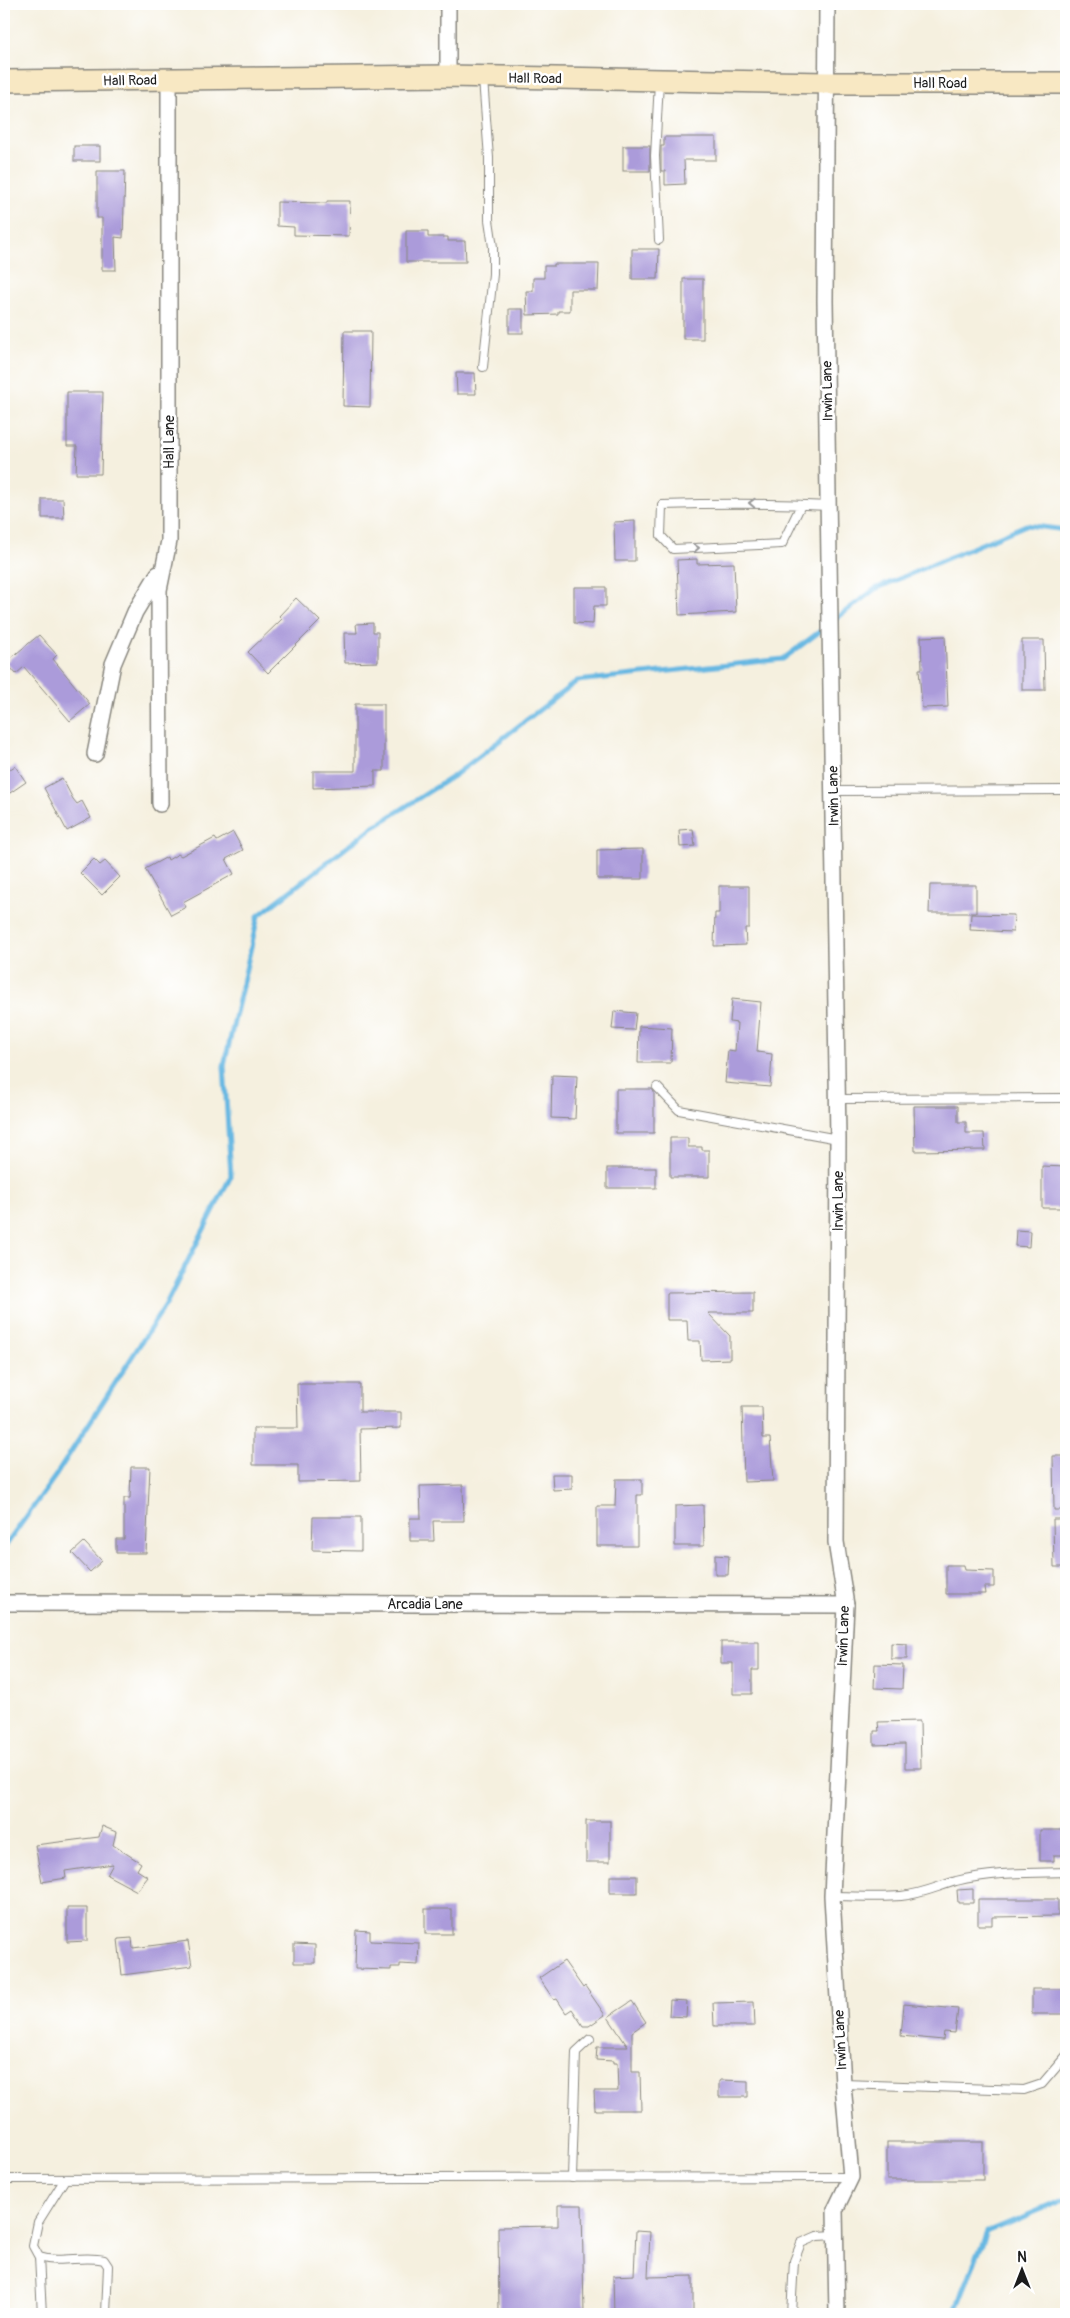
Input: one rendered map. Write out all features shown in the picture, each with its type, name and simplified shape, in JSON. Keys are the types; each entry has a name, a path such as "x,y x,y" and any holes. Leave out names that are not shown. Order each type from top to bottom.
{"street":[{"path":"448,4 448,76"},
{"name":"Irwin Lane","path":"827,4 825,301 838,1099 836,1542 846,1605 832,1896 843,2084 851,2177"},
{"name":"Hall Road","path":"4,82 448,76 827,83 1066,83"},
{"name":"Hall Lane","path":"160,804 159,590 169,531 169,79"},
{"path":"95,754 113,664 135,612 164,564"},
{"name":"Arcadia Lane","path":"4,1603 846,1605"},
{"path":"837,2314 835,2210 851,2177"}],"lane":[{"path":"483,77 489,158 489,220 493,265 483,367"},
{"path":"659,80 656,156 659,240"},
{"path":"801,505 782,544 673,549 661,536 662,505 734,502 828,506"},
{"path":"833,791 1066,790"},
{"path":"657,1087 679,1110 838,1139"},
{"path":"838,1099 1066,1098"},
{"path":"832,1896 900,1896 927,1892 955,1882 986,1876 1015,1872 1066,1872"},
{"path":"572,2178 576,2052 590,2039"},
{"path":"843,2084 1024,2090 1042,2084 1066,2056"},
{"path":"4,2179 851,2177"},
{"path":"42,2314 39,2257 33,2246 38,2222 65,2179"},
{"path":"791,2314 794,2261 801,2243 817,2236 835,2235"},
{"path":"39,2257 49,2260 94,2258 104,2260 108,2266 106,2314"}],"building":[{"path":"664,137 716,137 716,160 684,160 685,184 665,185 665,171 661,171 661,146 664,146"},
{"path":"74,146 100,146 100,161 74,161"},
{"path":"623,146 650,146 650,171 623,171"},
{"path":"97,171 125,171 123,238 115,237 116,270 102,270 102,218 97,218"},
{"path":"327,201 350,201 349,236 294,235 294,227 277,226 277,202 327,203"},
{"path":"406,231 428,231 428,237 448,237 448,241 465,241 466,262 406,262"},
{"path":"632,249 659,249 658,279 632,279"},
{"path":"554,264 599,264 598,290 570,290 570,311 558,311 558,314 527,315 526,291 533,291 533,278 544,278 544,266 554,266"},
{"path":"683,279 703,279 703,339 683,339"},
{"path":"509,309 523,309 523,333 509,333"},
{"path":"344,331 371,331 370,407 343,406"},
{"path":"456,373 475,373 476,394 457,394"},
{"path":"67,392 103,392 101,474 76,474 77,446 67,446"},
{"path":"42,499 63,499 64,518 42,518"},
{"path":"635,521 635,561 615,561 614,522"},
{"path":"697,559 697,564 734,563 736,612 679,615 677,560"},
{"path":"574,587 606,587 606,606 594,606 593,624 574,623"},
{"path":"296,598 320,621 268,673 248,652 282,619 279,616"},
{"path":"373,623 373,632 378,632 378,662 345,663 344,633 357,633 356,624"},
{"path":"39,635 57,655 53,659 90,704 70,721 24,667 16,674 6,662"},
{"path":"945,636 948,707 922,708 919,669 922,669 921,637"},
{"path":"1022,640 1044,640 1045,690 1022,690"},
{"path":"355,704 384,704 384,771 375,771 375,786 313,788 313,771 355,771"},
{"path":"15,766 26,782 4,797 4,773"},
{"path":"62,778 73,799 77,804 82,801 91,818 67,831 44,788"},
{"path":"693,829 695,846 680,847 679,830"},
{"path":"233,832 243,850 226,859 234,874 183,902 186,907 171,915 145,869 167,857 168,860 178,854 181,856 215,838 217,841"},
{"path":"643,849 643,879 597,879 597,850"},
{"path":"94,859 100,865 105,861 120,877 102,895 80,873"},
{"path":"930,885 976,885 976,913 929,913"},
{"path":"719,886 749,886 749,928 745,928 746,945 714,946 715,913 719,913"},
{"path":"971,914 1014,915 1013,932 970,930"},
{"path":"732,999 761,1002 757,1052 772,1054 770,1087 725,1083 728,1050 735,1051 737,1023 730,1022"},
{"path":"614,1011 636,1013 634,1030 612,1029"},
{"path":"639,1026 672,1028 671,1063 638,1063"},
{"path":"552,1075 577,1076 575,1119 551,1118"},
{"path":"616,1089 652,1089 654,1092 654,1133 616,1133"},
{"path":"914,1106 958,1106 958,1122 966,1122 966,1133 984,1133 985,1150 915,1151"},
{"path":"670,1138 688,1138 688,1147 702,1147 702,1150 709,1150 709,1177 670,1177"},
{"path":"1042,1166 1066,1167 1066,1208 1042,1208"},
{"path":"607,1168 656,1168 656,1188 607,1188"},
{"path":"1016,1230 1030,1231 1029,1247 1015,1246"},
{"path":"753,1292 753,1313 708,1313 730,1336 730,1359 701,1360 700,1341 688,1341 687,1320 667,1320 667,1293"},
{"path":"297,1384 360,1384 360,1412 401,1412 401,1428 360,1429 361,1481 298,1482 298,1465 253,1465 253,1428 298,1428"},
{"path":"742,1407 762,1407 763,1438 770,1438 773,1481 744,1482"},
{"path":"1053,1456 1066,1456 1066,1510 1054,1510"},
{"path":"131,1467 150,1467 146,1553 116,1553 116,1539 124,1539 124,1498 130,1498"},
{"path":"552,1474 572,1474 572,1489 553,1490"},
{"path":"616,1479 642,1479 642,1495 637,1495 637,1546 597,1546 597,1506 615,1506"},
{"path":"463,1485 464,1521 433,1521 434,1541 410,1541 410,1518 421,1518 420,1486"},
{"path":"703,1505 704,1546 675,1546 675,1506"},
{"path":"313,1517 361,1517 361,1551 312,1550"},
{"path":"1053,1519 1066,1519 1066,1567 1054,1567"},
{"path":"84,1542 102,1561 90,1572 72,1553"},
{"path":"715,1555 729,1556 728,1575 715,1575"},
{"path":"946,1565 964,1565 965,1570 994,1571 994,1587 984,1587 985,1594 946,1594"},
{"path":"721,1642 759,1642 759,1670 752,1670 752,1694 733,1694 733,1663 721,1663"},
{"path":"891,1643 907,1644 907,1659 891,1659"},
{"path":"875,1664 903,1665 902,1689 874,1688"},
{"path":"920,1721 921,1768 905,1768 905,1744 874,1745 874,1731 879,1731 878,1722"},
{"path":"586,1821 610,1821 610,1862 586,1862"},
{"path":"102,1826 116,1832 113,1845 141,1863 137,1870 148,1877 137,1891 107,1875 113,1864 65,1871 66,1878 42,1882 35,1845 99,1837"},
{"path":"1040,1830 1065,1830 1065,1855 1054,1855 1054,1861 1040,1861"},
{"path":"610,1876 637,1876 637,1893 610,1893"},
{"path":"973,1889 973,1903 958,1903 957,1890"},
{"path":"978,1899 1058,1899 1058,1916 992,1917 992,1925 978,1925"},
{"path":"67,1908 87,1908 87,1941 67,1942"},
{"path":"425,1909 452,1909 452,1934 425,1934"},
{"path":"356,1930 370,1931 370,1941 419,1943 418,1965 400,1964 400,1967 391,1967 391,1970 355,1969"},
{"path":"132,1938 133,1948 188,1941 192,1966 122,1975 118,1939"},
{"path":"294,1944 315,1945 315,1963 294,1963"},
{"path":"564,1961 583,1988 585,1986 605,2015 589,2026 583,2026 572,2009 566,2013 557,1999 554,2000 539,1978"},
{"path":"1032,1989 1066,1989 1066,2014 1032,2014"},
{"path":"670,2000 687,2001 686,2017 669,2016"},
{"path":"632,2001 646,2022 632,2032 632,2072 640,2072 641,2110 595,2110 594,2091 618,2091 617,2063 596,2060 597,2047 628,2047 608,2017"},
{"path":"754,2002 755,2026 714,2026 713,2003"},
{"path":"904,2004 958,2009 955,2033 944,2032 943,2040 901,2036"},
{"path":"719,2081 748,2081 748,2097 719,2097"},
{"path":"887,2142 983,2142 983,2180 887,2180"},
{"path":"558,2205 582,2205 584,2314 499,2314 498,2227 558,2226"},
{"path":"636,2231 650,2232 648,2277 693,2276 693,2314 614,2314 613,2276 634,2275"}],"waterway":[{"path":"833,621 875,589 1026,525 1066,530"},
{"path":"4,1548 56,1475 166,1304 231,1176 224,1066 258,916 369,830 455,775 577,681 783,659 827,626"},
{"path":"954,2314 987,2232 1066,2199"}]}
